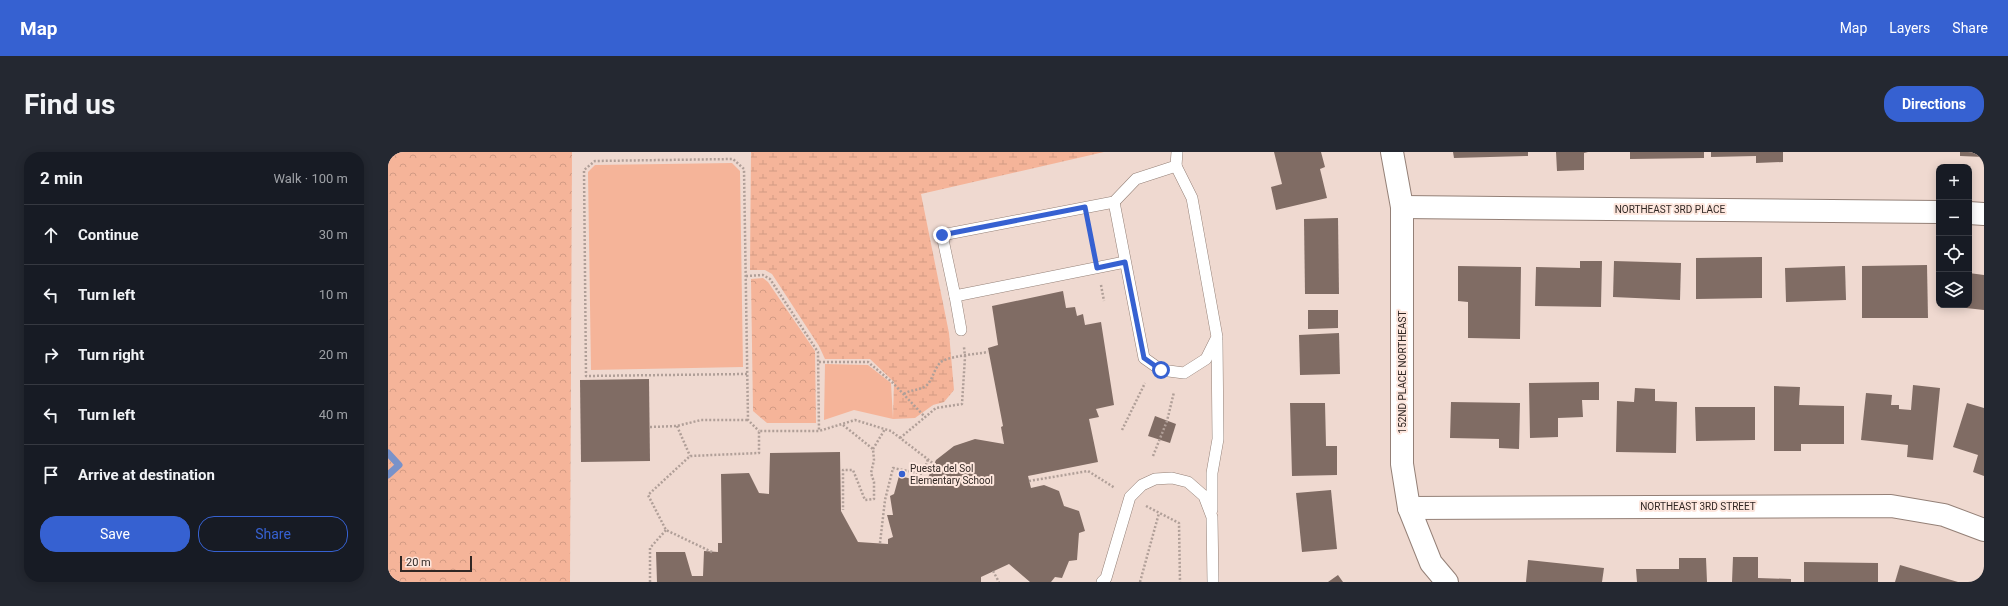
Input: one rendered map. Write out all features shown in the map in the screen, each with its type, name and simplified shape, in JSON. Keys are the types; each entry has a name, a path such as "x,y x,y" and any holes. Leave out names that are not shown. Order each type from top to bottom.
{"street":[{"name":"152ND PLACE NORTHEAST","path":"1392,152 1402,207 1402,464 1409,508 1431,563 1447,582"},
{"name":"NORTHEAST 3RD PLACE","path":"1402,207 1936,212"},
{"path":"1972,214 1984,214"},
{"name":"NORTHEAST 3RD STREET","path":"1409,508 1890,506 1944,515 1984,530"}],"lane":[{"path":"1176,152 1176,166 1192,198 1216,337 1218,440 1212,473 1213,582"},
{"path":"961,330 942,235 1114,202 1136,179 1176,166"},
{"path":"1114,202 1144,358 1161,370 1184,373 1206,359 1216,337"},
{"path":"955,296 1125,262"},
{"path":"1102,582 1106,578 1130,497 1142,485 1155,479 1172,478 1188,482 1204,496 1212,517"}],"path":[{"path":"712,552 666,530 648,495 690,456 759,453 759,432 748,420 744,170 733,159 595,161 584,170 586,376 747,374"},
{"path":"1085,207 1104,301"},
{"path":"746,276 763,275 770,279 816,346 819,362 819,432"},
{"path":"900,438 936,408 962,404 965,357 961,330"},
{"path":"904,394 909,391 922,388 928,384 942,361 988,352"},
{"path":"819,362 868,362 904,394 925,417"},
{"path":"1122,430 1145,383"},
{"path":"1153,456 1167,421 1174,392"},
{"path":"650,427 678,426 701,420 748,420"},
{"path":"759,432 819,432 856,420 891,431 934,464"},
{"path":"843,424 873,449"},
{"path":"678,426 690,456"},
{"path":"843,510 843,470 853,470 865,500 874,499 874,482 871,473 874,460 873,449 885,429"},
{"path":"880,543 885,500 893,468 923,474 928,459"},
{"path":"1029,481 1088,471 1115,488"},
{"path":"1143,504 1179,523 1180,582"},
{"path":"1140,582 1159,513"},
{"path":"650,582 650,548 666,530"},
{"path":"993,571 999,582"}],"green space":[{"path":"388,152 572,152 570,582 388,582"},
{"path":"751,152 1104,152 921,194 949,333 954,390 944,402 933,405 915,418 893,419 894,382 870,359 825,359 819,346 772,274 765,270 750,270"},
{"path":"732,163 740,171 743,367 591,370 588,172 595,165"},
{"path":"763,278 768,282 815,351 816,423 767,423 753,411 751,279"},
{"path":"825,364 868,365 891,383 893,419 854,410 824,420"}],"building":[{"path":"1274,152 1321,152 1325,167 1320,169 1327,198 1276,210 1271,187 1282,184"},
{"path":"1453,152 1528,152 1528,156 1454,158"},
{"path":"1556,152 1588,152 1584,153 1584,170 1557,171"},
{"path":"1630,152 1704,152 1704,158 1630,159"},
{"path":"1711,152 1783,152 1783,162 1756,163 1756,156 1711,157"},
{"path":"1960,152 1984,152 1984,157 1960,156"},
{"path":"1338,218 1339,294 1305,294 1304,219"},
{"path":"1762,257 1762,298 1696,299 1696,258"},
{"path":"1580,261 1602,261 1601,307 1535,306 1536,267 1580,268"},
{"path":"1614,261 1681,263 1680,300 1613,297"},
{"path":"1927,265 1928,318 1862,318 1862,266"},
{"path":"1458,266 1521,267 1520,339 1468,338 1468,302 1458,301"},
{"path":"1845,266 1846,300 1786,302 1785,268"},
{"path":"1972,273 1984,275 1984,310 1966,308 1972,308"},
{"path":"1063,291 1066,308 1075,307 1077,316 1083,314 1085,325 1101,322 1114,405 1096,409 1099,417 1089,419 1098,462 1028,476 1031,488 1044,485 1059,491 1064,506 1079,511 1085,531 1079,533 1077,560 1069,561 1062,578 1055,577 1051,582 1030,582 1009,564 981,577 981,582 657,582 656,552 685,552 692,576 703,576 704,551 718,552 718,543 722,543 721,474 749,473 759,493 769,494 770,453 840,452 841,511 858,542 888,544 888,539 893,537 887,515 893,515 890,496 894,494 899,476 926,482 936,460 954,446 975,439 1004,444 1001,427 1003,426 988,348 998,345 992,306"},
{"path":"1308,310 1338,310 1338,328 1308,329"},
{"path":"1339,333 1340,374 1300,375 1299,335"},
{"path":"649,379 650,461 581,462 580,380"},
{"path":"1599,382 1599,400 1582,400 1583,417 1558,418 1558,437 1530,438 1529,383"},
{"path":"1913,385 1940,388 1933,460 1907,457 1908,445 1861,440 1866,393 1892,395 1891,405 1899,405 1899,409 1911,410"},
{"path":"1774,386 1800,387 1799,405 1844,406 1844,444 1801,444 1801,451 1774,451"},
{"path":"1635,388 1655,389 1655,401 1677,402 1676,453 1616,452 1617,401 1634,402"},
{"path":"1451,402 1520,403 1519,449 1499,448 1499,439 1450,438"},
{"path":"1290,403 1325,403 1326,446 1337,446 1337,475 1292,476"},
{"path":"1967,403 1984,408 1984,476 1973,472 1978,455 1953,447"},
{"path":"1695,407 1755,407 1755,440 1696,441"},
{"path":"1155,416 1176,424 1170,443 1148,436"},
{"path":"1331,490 1337,549 1302,552 1296,493"},
{"path":"1733,557 1758,557 1758,578 1791,579 1791,582 1732,582"},
{"path":"1679,558 1706,558 1707,582 1637,582 1636,569 1679,569"},
{"path":"1528,560 1604,568 1602,582 1526,582"},
{"path":"1804,562 1878,563 1878,582 1804,582"},
{"path":"1900,565 1958,582 1895,582"},
{"path":"1338,575 1343,582 1328,582"}],"waterway":[{"path":"388,453 399,465 388,475"}],"place":[{"name":"Puesta del Sol Elementary School","path":"902,474"}],"route":[{"path":"942,235 1085,207 1097,268 1125,262 1144,358 1161,370"}]}
